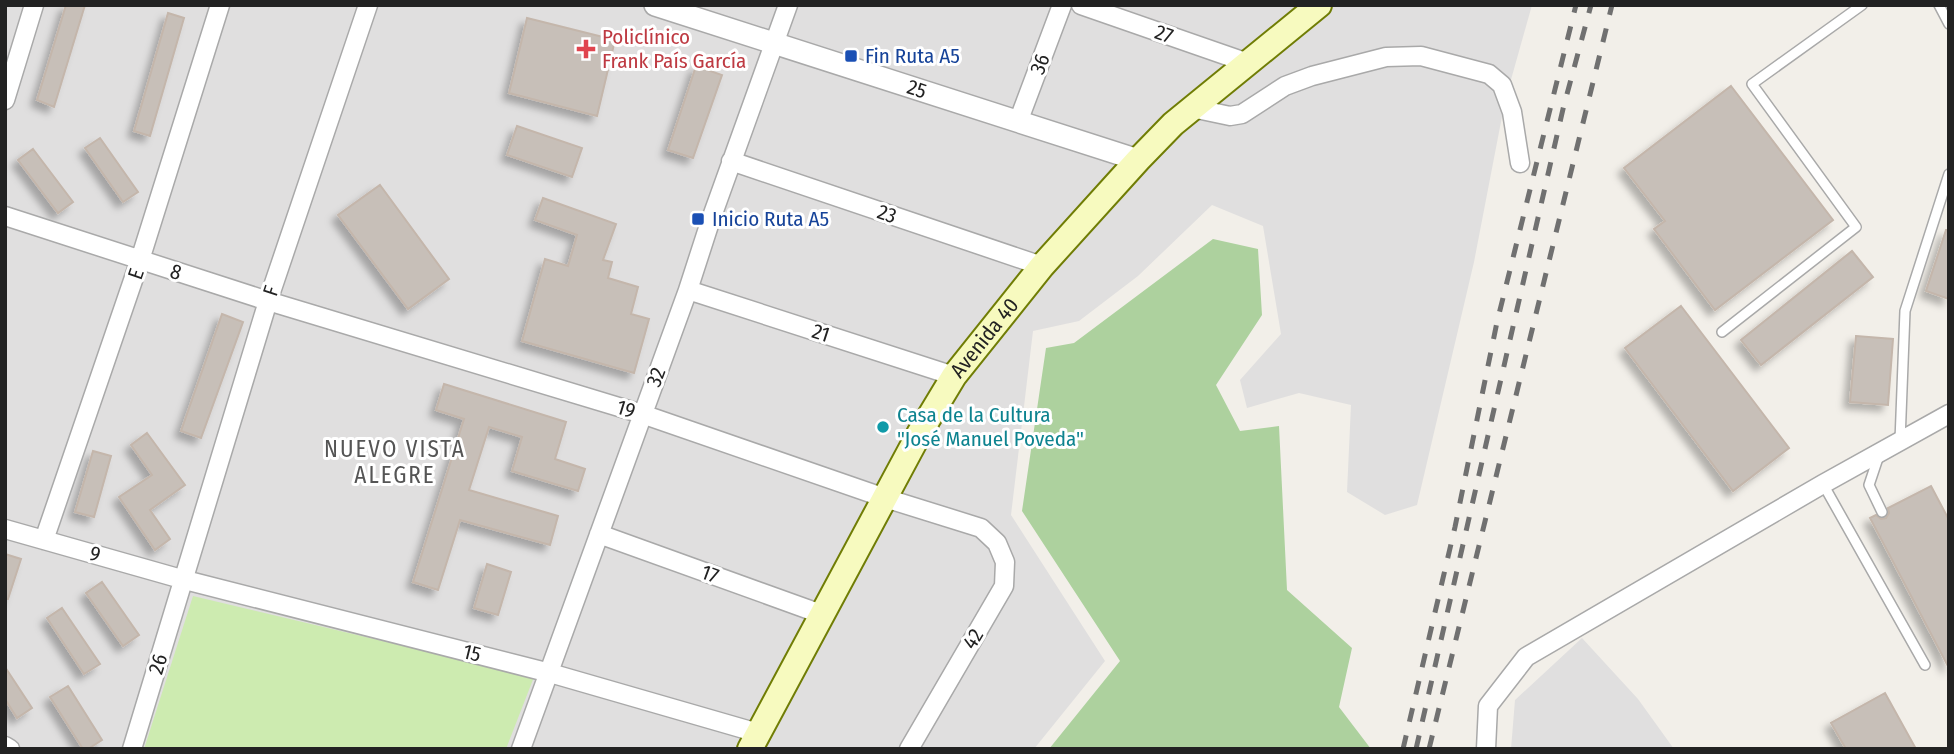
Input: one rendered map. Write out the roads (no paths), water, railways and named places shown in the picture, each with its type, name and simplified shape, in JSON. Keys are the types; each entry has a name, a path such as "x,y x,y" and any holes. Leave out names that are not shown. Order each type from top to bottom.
{"main road":[{"name":"Avenida 40","path":"754,741 919,433 954,376 1042,266 1138,160 1192,108 1319,5"}],"street":[{"path":"5,100 34,5"},
{"name":"E","path":"44,540 140,260 220,5"},
{"name":"F","path":"184,580 268,301 368,5"},
{"name":"25","path":"655,5 1138,160"},
{"name":"32","path":"521,749 688,290 731,161 788,5"},
{"name":"36","path":"1018,122 1062,5"},
{"name":"27","path":"1081,5 1248,63"},
{"path":"1192,108 1230,116 1242,114 1285,86 1312,76 1386,57 1421,56 1489,74 1502,85 1512,112 1520,163"},
{"name":"23","path":"731,161 1042,266"},
{"name":"8","path":"5,216 268,301"},
{"name":"21","path":"688,290 954,376"},
{"name":"19","path":"268,301 642,414 885,498 981,528"},
{"path":"1486,749 1488,706 1526,657 1949,414"},
{"name":"9","path":"5,528 184,580"},
{"name":"42","path":"909,749 1004,586 1005,562 997,543 981,528"},
{"name":"17","path":"599,534 821,614"},
{"name":"15","path":"184,580 550,673 754,741"},
{"name":"26","path":"132,749 184,580"},
{"path":"5,746 10,749"}],"lane":[{"path":"1722,332 1856,227 1752,84 1861,5"},
{"path":"1939,5 1949,24"},
{"path":"1900,441 1905,311 1949,174"},
{"path":"1879,453 1869,485 1882,512"},
{"path":"1823,484 1925,665"}],"railway":[{"path":"1403,749 1455,527 1497,322 1576,5"},
{"path":"1416,749 1563,109 1591,5"},
{"path":"1429,749 1612,5"}],"place":[{"name":"Policlínico Frank País García","path":"586,49"},
{"name":"Fin Ruta A5","path":"851,56"},
{"name":"Inicio Ruta A5","path":"698,219"},
{"name":"Casa de la Cultura \"José Manuel Poveda\"","path":"883,427"}],"district":[{"name":"NUEVO VISTA ALEGRE","path":"395,462"}]}
